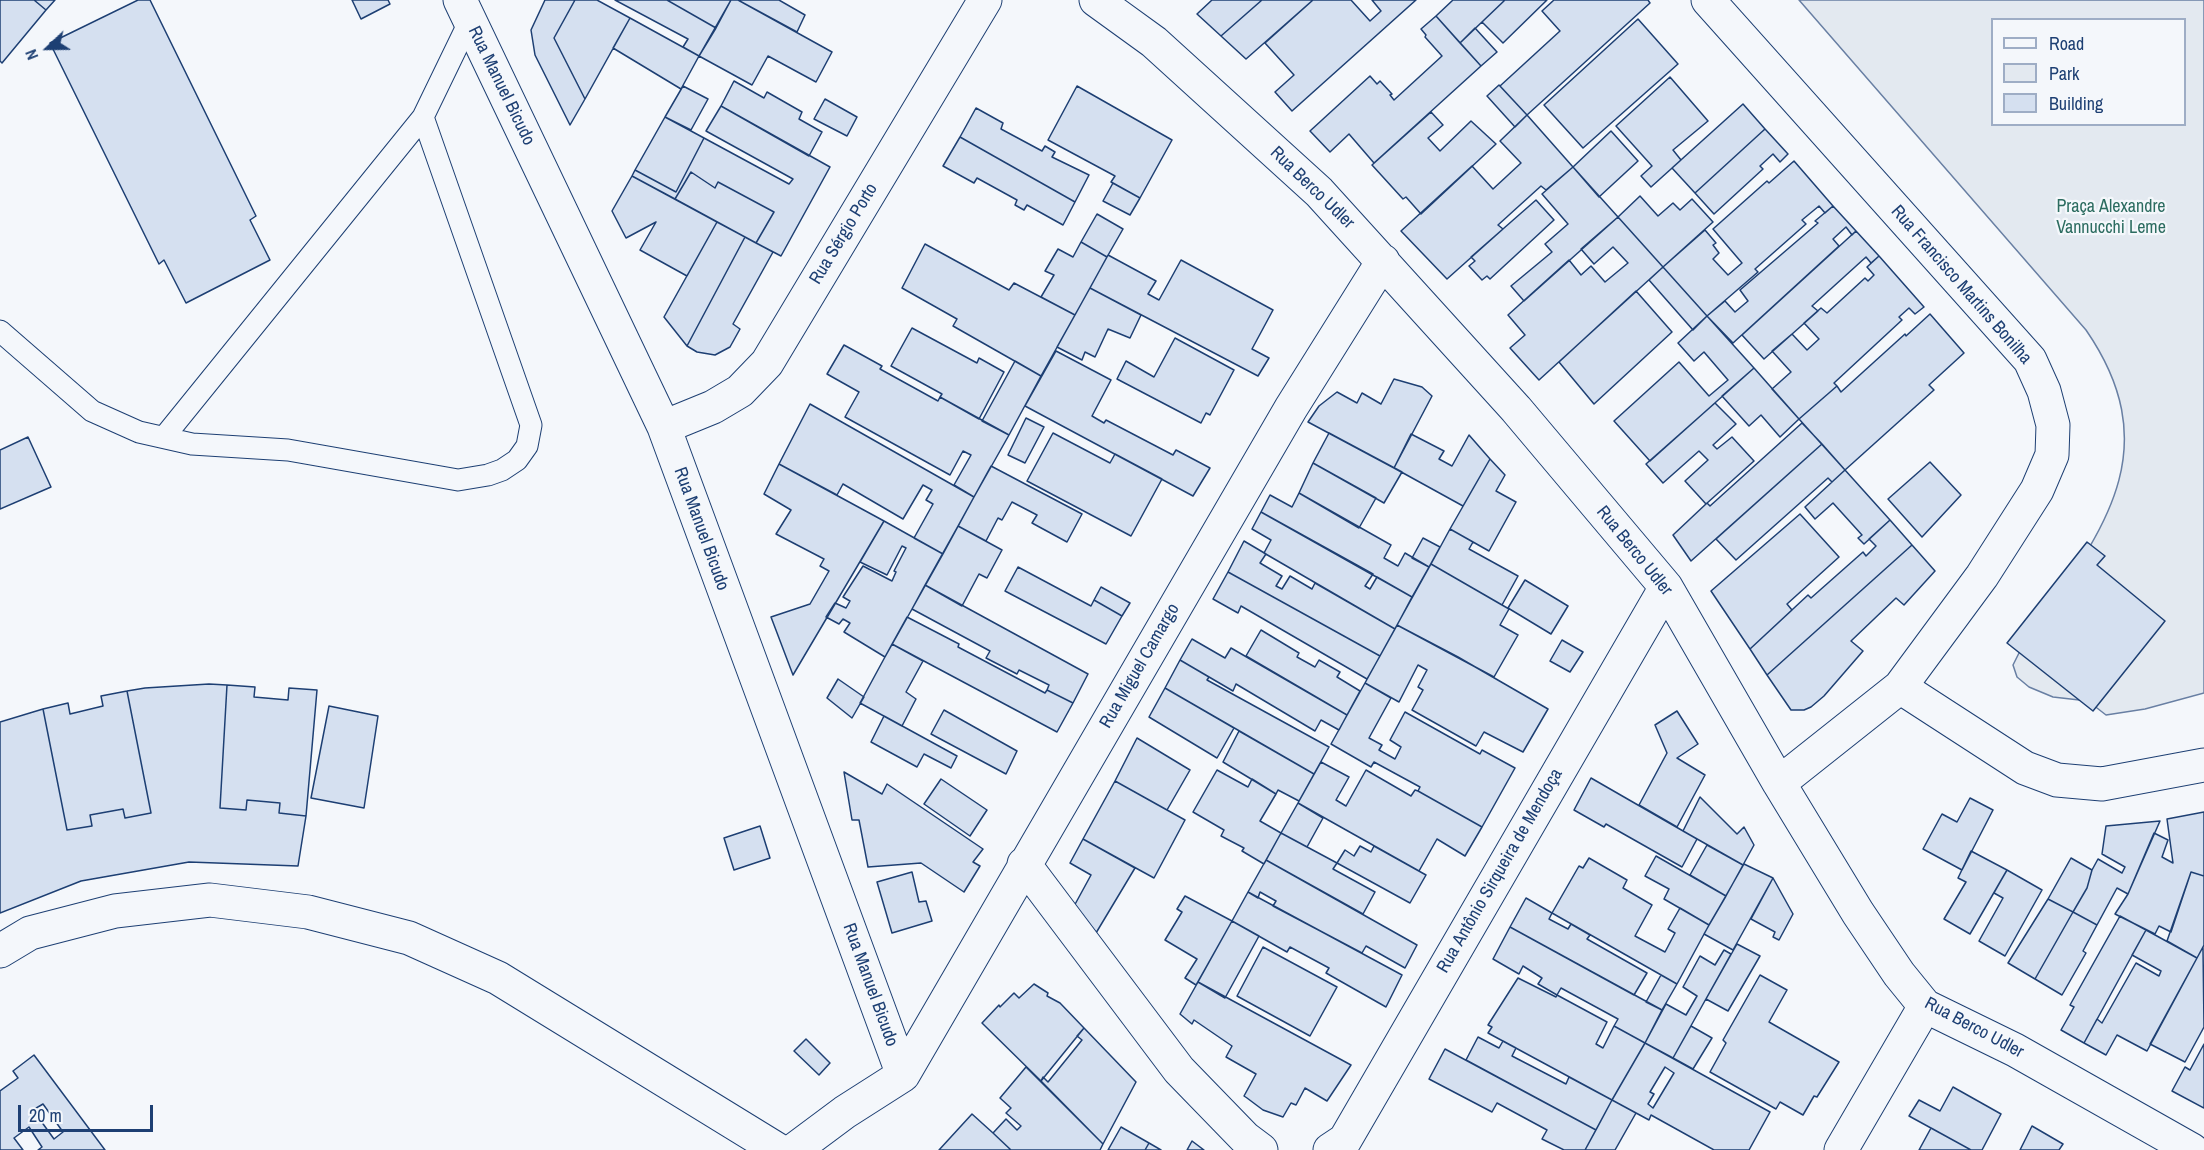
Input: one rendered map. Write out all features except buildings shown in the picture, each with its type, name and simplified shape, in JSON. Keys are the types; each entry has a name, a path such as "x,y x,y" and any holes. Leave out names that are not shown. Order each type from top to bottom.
{"street":[{"name":"Rua Sérgio Porto","path":"664,428 714,408 740,391 767,363 985,0"},
{"name":"Rua Berco Udler","path":"1096,0 1154,42 1319,192 1516,409 1666,587 1779,783 1858,913 1899,974 1925,1006 2015,1050 2192,1150"},
{"name":"Rua Francisco Martins Bonilha","path":"1708,0 2030,360 2044,391 2052,425 2052,455 2037,490 1982,576 1900,687 1779,783"},
{"name":"Rua Manuel Bicudo","path":"470,7 664,428 903,1075"},
{"name":"Rua Miguel Camargo","path":"903,1075 1291,408 1383,261"},
{"name":"Rua Antônio Sirqueira de Mendoça","path":"1330,1150 1345,1140 1666,587"},
{"path":"1900,687 2025,768 2057,780 2102,784 2204,765"},
{"path":"1024,864 1179,1070 1245,1138 1261,1150"},
{"path":"0,951 30,933 115,911 210,900 309,912 409,938 498,978 778,1150"},
{"path":"1841,1150 1925,1006"},
{"path":"794,1150 845,1112 903,1075"}],"lane":[{"path":"164,437 423,117 470,7"},
{"path":"0,331 92,411 139,432 192,444 288,450 458,480 502,470 517,460 528,446 531,425 423,117"}],"green space":[{"name":"Praça Alexandre Vannucchi Leme","path":"1799,0 2204,0 2204,693 2145,709 2106,715 2088,701 2053,697 2029,687 2017,677 2013,665 2021,649 2074,572 2096,535 2113,497 2123,459 2123,419 2111,376 2086,330"}]}
